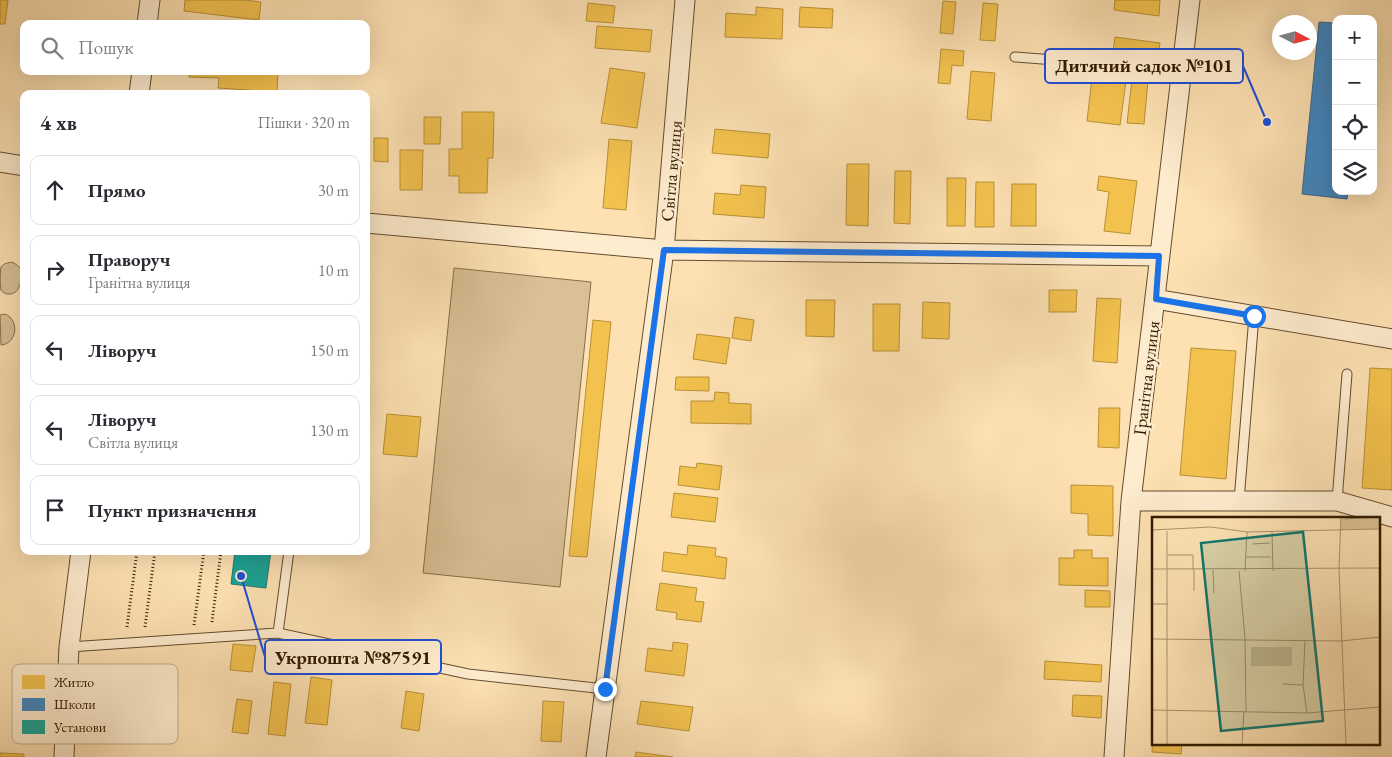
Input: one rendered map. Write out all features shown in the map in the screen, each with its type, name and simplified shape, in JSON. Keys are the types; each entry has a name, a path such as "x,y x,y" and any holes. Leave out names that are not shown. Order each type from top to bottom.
{"street":[{"path":"148,20 150,0"},
{"name":"Світла вулиця","path":"596,757 664,250 685,0"},
{"name":"Гранітна вулиця","path":"1114,757 1131,501 1190,0"},
{"path":"140,90 141,75"},
{"path":"0,162 20,165"},
{"path":"370,223 664,250 1159,256"},
{"path":"1156,299 1392,339"},
{"path":"1131,501 1337,501 1392,517"},
{"path":"68,664 81,555"},
{"path":"64,757 65,744"}],"lane":[{"path":"1014,57 1182,70"},
{"path":"1239,501 1254,316"},
{"path":"1337,501 1346,374"},
{"path":"278,633 288,555"},
{"path":"69,647 278,633 468,674 605,689"}],"path":[{"path":"125,643 136,555"},
{"path":"143,642 154,555"},
{"path":"192,639 203,555"},
{"path":"210,638 220,555"}],"shaded area":[{"path":"12,262 20,268 20,285 16,292 12,294 7,294 1,290 1,267 6,263"},
{"path":"454,268 591,282 560,587 423,573"},
{"path":"5,314 13,321 15,331 10,341 1,345 0,315"}],"building: Житло":[{"path":"0,0 8,0 5,24 0,24"},
{"path":"185,0 244,0 261,2 259,20 184,11"},
{"path":"1115,0 1160,0 1159,16 1114,10"},
{"path":"943,1 956,2 953,34 940,33"},
{"path":"588,3 615,6 613,23 586,21"},
{"path":"983,3 998,4 995,41 980,40"},
{"path":"756,7 783,9 782,39 725,37 726,13 756,15"},
{"path":"800,7 833,9 832,28 799,27"},
{"path":"597,26 652,30 650,52 595,48"},
{"path":"1115,37 1160,43 1157,64 1112,59"},
{"path":"941,49 964,51 963,66 952,65 950,84 938,83"},
{"path":"610,68 645,73 637,128 601,123"},
{"path":"971,71 995,73 991,121 967,119"},
{"path":"189,75 278,75 277,90 218,88 219,78 189,77"},
{"path":"1092,77 1126,81 1120,125 1087,121"},
{"path":"1132,79 1148,81 1144,124 1127,123"},
{"path":"462,112 494,112 493,158 488,158 487,193 459,193 459,176 449,176 449,149 462,149"},
{"path":"424,117 441,117 440,144 424,144"},
{"path":"715,129 770,134 768,158 712,153"},
{"path":"374,138 388,138 388,162 374,161"},
{"path":"609,139 632,141 626,210 603,208"},
{"path":"400,150 423,150 422,190 400,190"},
{"path":"847,164 869,164 868,226 846,225"},
{"path":"895,171 911,171 910,224 894,223"},
{"path":"1099,176 1137,181 1130,234 1104,231 1109,192 1097,190"},
{"path":"947,178 966,178 965,226 947,226"},
{"path":"976,182 994,182 994,227 975,227"},
{"path":"1012,184 1036,184 1036,226 1011,226"},
{"path":"741,185 766,187 764,218 713,214 715,193 740,195"},
{"path":"1049,290 1077,290 1076,312 1049,312"},
{"path":"1097,298 1121,299 1117,363 1093,361"},
{"path":"806,300 835,300 834,337 806,336"},
{"path":"923,302 950,303 949,339 922,338"},
{"path":"873,304 900,304 899,351 873,351"},
{"path":"735,317 754,320 751,341 732,338"},
{"path":"593,320 611,322 587,557 569,556"},
{"path":"697,334 730,338 726,364 693,359"},
{"path":"1191,348 1236,351 1226,479 1180,475"},
{"path":"1370,368 1392,369 1392,490 1362,488"},
{"path":"676,377 709,377 709,391 675,390"},
{"path":"715,392 729,393 729,403 751,404 751,424 691,423 691,401 714,401"},
{"path":"1099,408 1120,408 1119,448 1098,447"},
{"path":"387,414 421,417 417,457 383,454"},
{"path":"697,463 722,466 719,490 678,485 680,466 696,468"},
{"path":"1071,485 1113,486 1113,536 1088,535 1088,514 1071,513"},
{"path":"674,493 718,498 715,522 671,517"},
{"path":"688,545 716,548 715,556 727,558 725,579 662,571 664,552 687,555"},
{"path":"1074,550 1092,550 1092,558 1108,558 1108,586 1059,585 1059,558 1074,558"},
{"path":"660,583 697,588 695,601 704,602 701,622 676,619 677,613 656,610"},
{"path":"1085,590 1110,591 1110,607 1085,607"},
{"path":"673,642 688,644 684,676 645,671 648,648 672,651"},
{"path":"233,644 256,646 252,672 230,670"},
{"path":"1045,661 1102,665 1101,682 1044,679"},
{"path":"311,677 332,680 327,725 305,723"},
{"path":"274,682 291,684 285,736 268,734"},
{"path":"406,691 424,694 419,731 401,728"},
{"path":"1073,695 1102,696 1101,718 1072,716"},
{"path":"237,699 252,701 248,734 232,732"},
{"path":"543,701 564,702 561,742 541,741"},
{"path":"641,701 693,707 689,731 637,724"},
{"path":"1152,744 1182,744 1181,754 1152,752"},
{"path":"636,752 673,757 635,757"},
{"path":"0,753 24,754 24,757 0,757"}],"building: Школи":[{"path":"1319,22 1332,23 1332,195 1348,195 1347,199 1302,194 1315,60 1317,60"}],"building: Установи":[{"path":"235,555 270,555 266,588 231,584"}],"place":[{"name":"Дитячий садок №101","path":"1267,122"},
{"name":"Укрпошта №87591","path":"241,576"}],"route":[{"path":"605,689 664,250 1159,256 1156,299 1254,316"}]}
